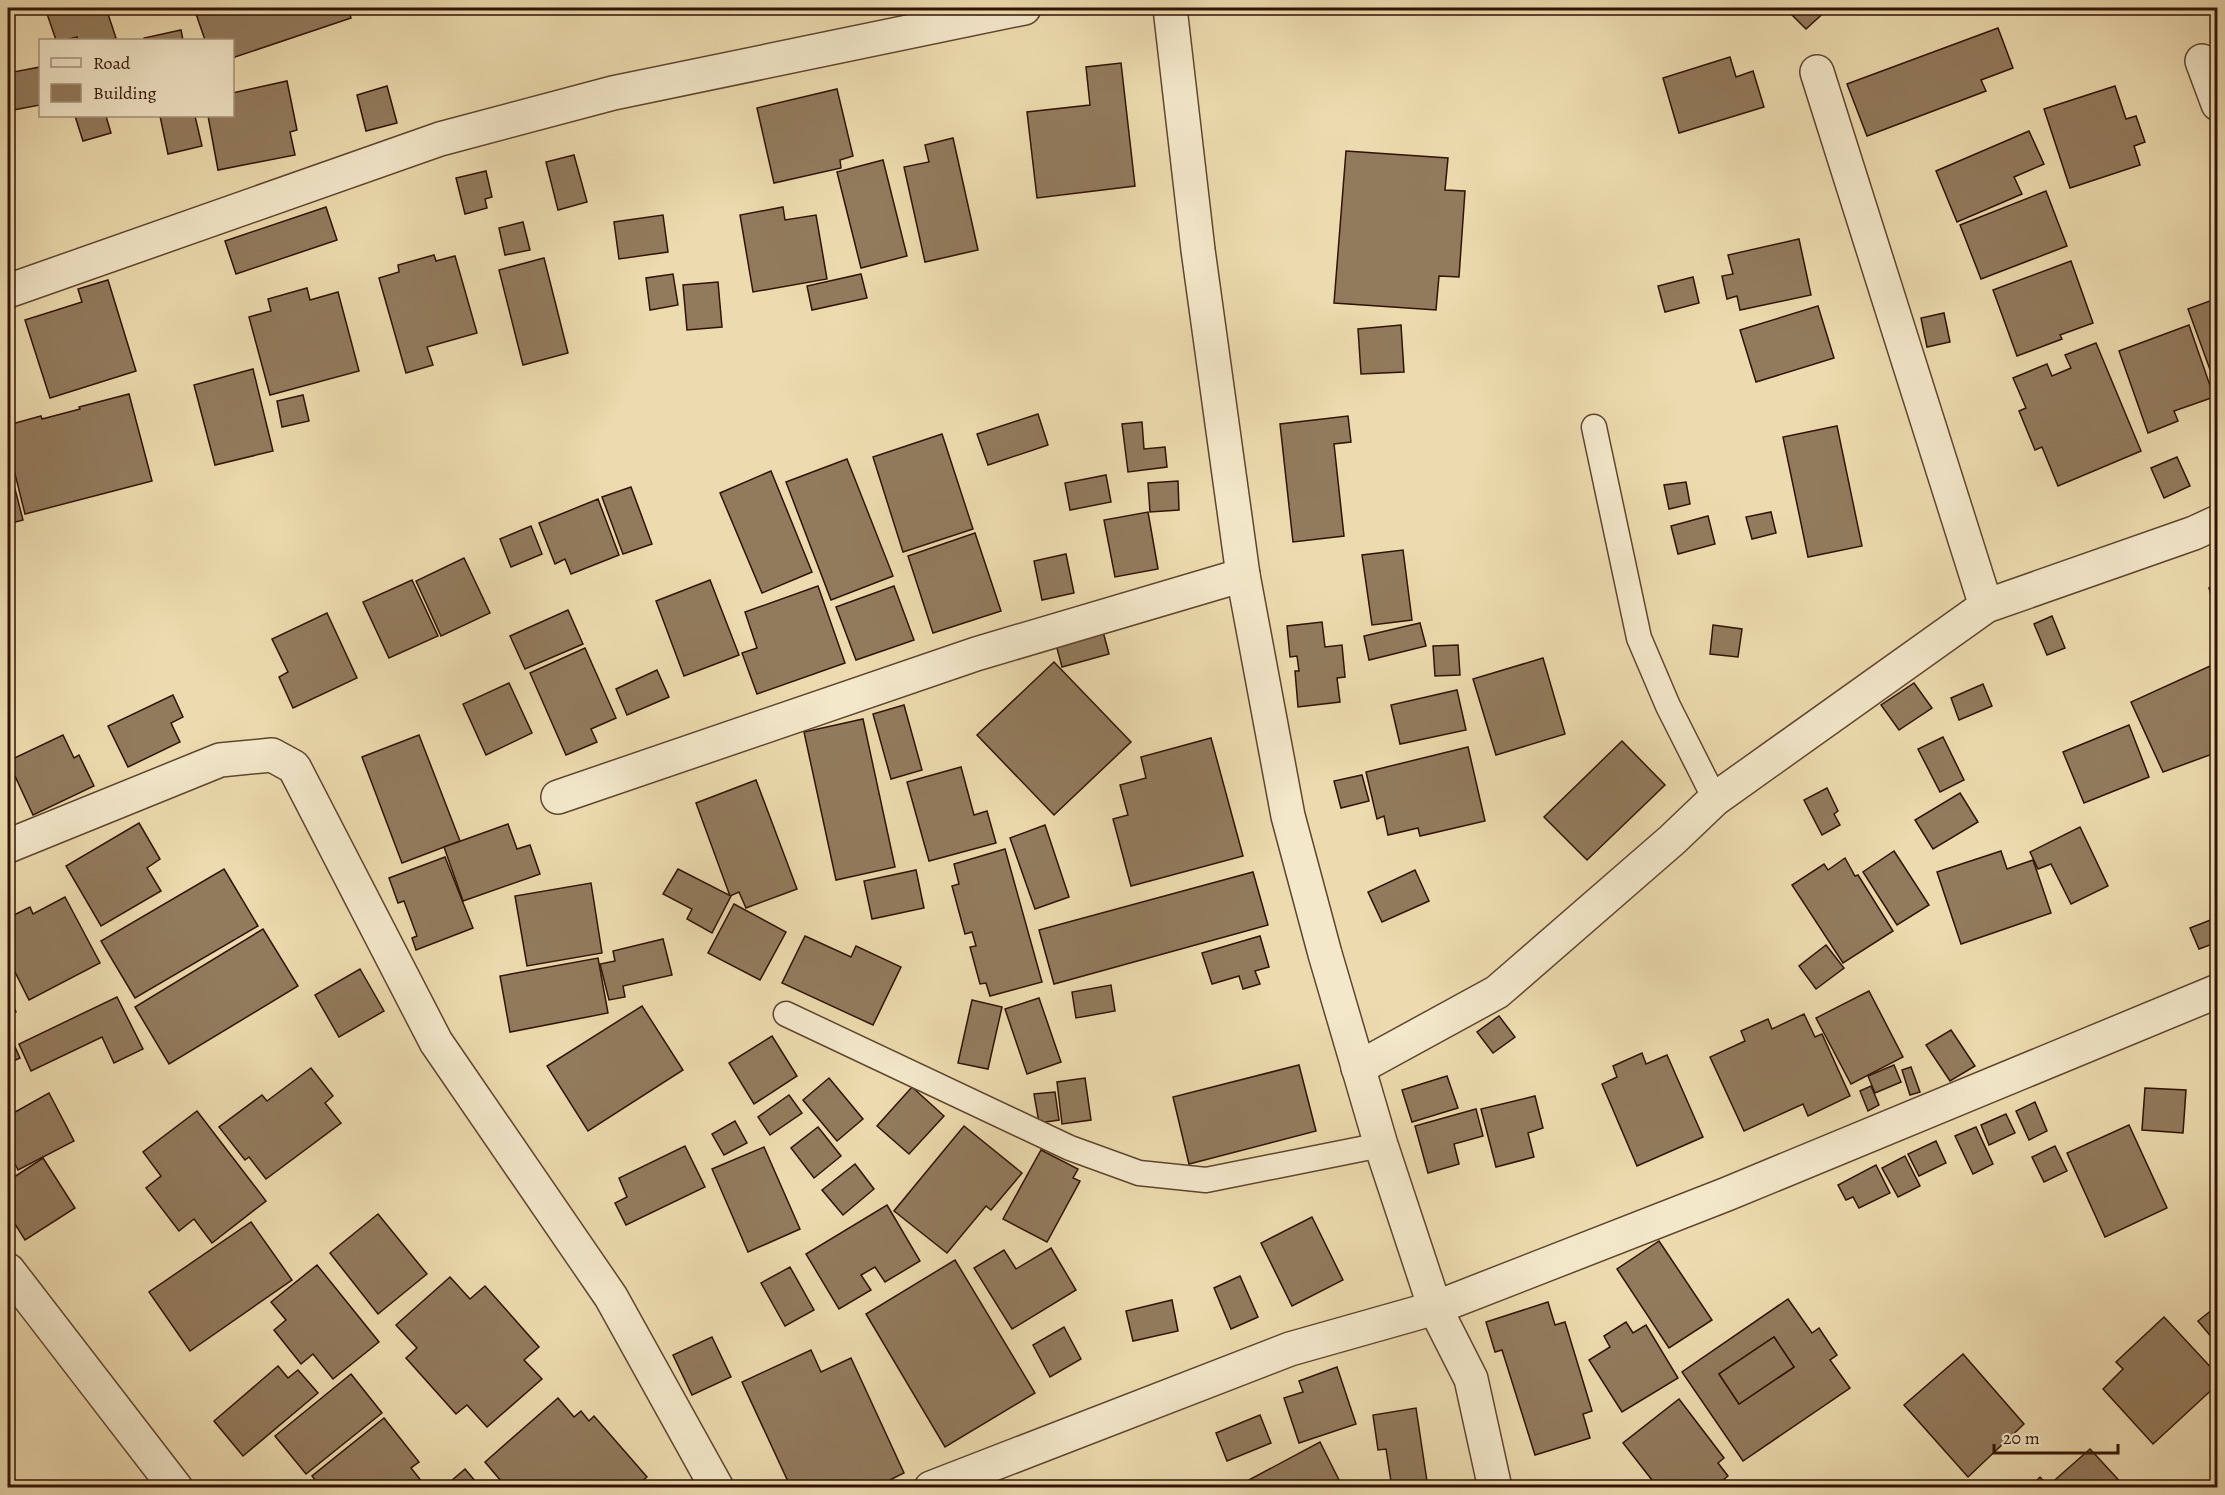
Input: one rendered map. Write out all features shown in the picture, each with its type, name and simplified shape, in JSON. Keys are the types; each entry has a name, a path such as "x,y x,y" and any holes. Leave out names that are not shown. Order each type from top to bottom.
{"street":[{"path":"8,291 440,139 613,93 1024,8"},
{"path":"1170,8 1198,250 1243,575 1288,816 1358,1068 1382,1145 1435,1308 1471,1379 1495,1488"},
{"path":"2202,61 2217,104"},
{"path":"1816,72 1986,606"},
{"path":"1358,1068 1497,992 1672,840 1715,799 1986,606 2194,533 2217,522"},
{"path":"558,797 976,654 1243,575"},
{"path":"8,846 220,760 272,754 294,766 436,1042 611,1297 717,1488"},
{"path":"931,1488 1290,1349 1435,1308 1727,1194 2217,991"},
{"path":"8,1270 176,1488"}],"lane":[{"path":"1594,427 1639,638 1668,706 1715,799"},
{"path":"786,1014 1070,1148 1139,1173 1206,1180 1382,1145"}],"building":[{"path":"45,8 106,8 116,38 78,39 77,37 56,39"},
{"path":"194,8 348,8 351,18 234,57 234,39 205,39"},
{"path":"1785,8 1829,8 1806,29"},
{"path":"1998,28 2013,68 1981,80 1986,91 1867,136 1847,84"},
{"path":"181,30 183,39 144,39"},
{"path":"1730,57 1736,77 1753,71 1764,107 1679,133 1663,78"},
{"path":"1121,63 1135,186 1037,198 1027,112 1090,105 1086,67"},
{"path":"39,67 39,105 8,111 8,73"},
{"path":"287,81 297,130 290,132 295,155 218,170 208,117 234,117 234,93"},
{"path":"387,86 397,123 366,131 357,95"},
{"path":"2115,86 2126,119 2136,116 2145,142 2134,146 2140,165 2070,188 2044,109"},
{"path":"837,89 853,156 840,160 841,168 774,183 757,108"},
{"path":"75,117 106,117 111,133 83,141"},
{"path":"160,117 195,117 202,146 168,154"},
{"path":"2029,131 2044,164 2014,177 2022,194 1957,222 1936,171"},
{"path":"953,138 978,250 925,262 904,167 929,162 925,145"},
{"path":"1346,151 1448,158 1445,190 1465,191 1459,277 1439,276 1436,310 1334,303"},
{"path":"574,155 587,202 558,210 546,162"},
{"path":"883,160 907,256 861,268 837,172"},
{"path":"486,171 492,197 485,199 487,208 465,214 456,178"},
{"path":"2046,191 2067,246 1981,279 1960,225"},
{"path":"326,207 337,240 236,274 225,241"},
{"path":"783,207 785,220 816,215 827,279 753,292 740,215"},
{"path":"663,215 668,252 619,259 614,222"},
{"path":"523,222 530,250 505,255 499,228"},
{"path":"1799,239 1811,295 1740,310 1737,296 1727,299 1722,276 1733,274 1728,255"},
{"path":"434,255 436,261 455,256 477,333 427,347 433,365 406,373 379,278 399,272 398,265"},
{"path":"544,258 568,353 523,365 499,270"},
{"path":"2071,261 2093,323 2060,335 2062,339 2017,356 1993,290"},
{"path":"673,274 678,305 650,310 646,278"},
{"path":"861,274 867,298 812,310 807,286"},
{"path":"1693,277 1699,303 1665,312 1658,286"},
{"path":"108,280 136,371 50,398 25,320 82,302 78,289"},
{"path":"718,282 722,327 687,330 683,285"},
{"path":"307,288 310,300 338,292 359,371 270,395 249,317 271,311 268,299"},
{"path":"2218,298 2218,388 2217,389 2188,309"},
{"path":"1818,306 1834,358 1756,382 1740,330"},
{"path":"1944,313 1950,342 1927,347 1921,318"},
{"path":"1401,325 1404,372 1361,374 1358,329"},
{"path":"2189,325 2214,397 2174,411 2178,421 2148,433 2119,351"},
{"path":"2096,343 2141,451 2058,486 2042,447 2035,450 2019,411 2026,408 2013,378 2047,364 2052,376 2071,368 2065,355"},
{"path":"253,369 273,451 215,465 194,385"},
{"path":"129,394 152,481 25,514 8,446 8,425 41,416 42,419"},
{"path":"303,395 309,421 282,427 277,401"},
{"path":"1038,414 1048,445 988,465 977,434"},
{"path":"1348,416 1351,442 1334,444 1344,536 1293,542 1280,424"},
{"path":"1142,422 1144,449 1165,447 1167,467 1128,472 1122,424"},
{"path":"1837,426 1862,546 1808,557 1783,437"},
{"path":"942,434 973,529 903,552 873,457"},
{"path":"2177,457 2190,486 2164,498 2151,468"},
{"path":"847,459 893,576 831,600 786,482"},
{"path":"8,462 23,520 8,524"},
{"path":"771,471 812,572 762,593 720,493"},
{"path":"1106,475 1111,502 1070,510 1065,483"},
{"path":"1178,481 1179,510 1150,512 1148,483"},
{"path":"1686,482 1690,504 1669,509 1664,485"},
{"path":"631,487 652,544 623,554 602,497"},
{"path":"598,499 619,555 571,574 565,559 555,564 539,523"},
{"path":"1148,512 1158,569 1115,577 1104,520"},
{"path":"1771,512 1776,533 1752,539 1746,517"},
{"path":"1708,516 1715,544 1678,554 1671,526"},
{"path":"531,526 542,554 511,567 500,539"},
{"path":"975,533 1001,611 933,633 908,556"},
{"path":"1403,550 1412,620 1372,625 1362,555"},
{"path":"1066,554 1074,593 1042,600 1034,561"},
{"path":"464,558 490,613 441,636 416,581"},
{"path":"412,580 438,636 389,658 363,602"},
{"path":"710,580 739,655 684,676 656,601"},
{"path":"2218,585 2218,618 2209,588"},
{"path":"818,586 845,663 757,694 742,653 757,648 745,612"},
{"path":"894,586 914,640 856,660 836,607"},
{"path":"568,610 583,644 525,669 510,636"},
{"path":"327,613 357,678 293,708 279,677 288,672 272,639"},
{"path":"2052,616 2065,648 2047,655 2034,624"},
{"path":"1322,622 1325,647 1342,645 1345,677 1337,678 1340,702 1298,707 1295,671 1299,671 1297,656 1290,657 1287,626"},
{"path":"1420,623 1426,646 1369,660 1364,636"},
{"path":"1101,624 1109,654 1062,667 1054,637"},
{"path":"1713,625 1742,629 1738,657 1710,654"},
{"path":"1458,645 1460,675 1435,676 1433,646"},
{"path":"585,648 616,718 591,729 597,742 566,755 530,673"},
{"path":"1543,658 1565,734 1496,755 1473,679"},
{"path":"1054,662 1131,742 1054,815 977,735"},
{"path":"2210,666 2218,694 2218,752 2163,772 2131,702"},
{"path":"657,670 669,697 627,715 616,689"},
{"path":"509,683 532,733 486,755 463,704"},
{"path":"1914,683 1932,708 1899,730 1881,705"},
{"path":"1983,684 1992,706 1959,720 1951,698"},
{"path":"1457,690 1466,730 1400,744 1391,705"},
{"path":"173,695 183,717 171,723 180,742 128,767 108,726"},
{"path":"904,705 922,770 891,779 873,714"},
{"path":"863,719 895,867 836,880 804,732"},
{"path":"2129,725 2149,777 2084,803 2063,752"},
{"path":"63,735 74,758 79,755 94,786 33,815 8,761"},
{"path":"419,735 460,841 402,863 362,757"},
{"path":"1943,737 1964,780 1940,792 1918,749"},
{"path":"1211,738 1243,856 1131,886 1113,819 1128,815 1120,785 1146,778 1141,757"},
{"path":"1622,741 1665,785 1587,860 1544,817"},
{"path":"1468,747 1485,821 1420,836 1418,828 1388,835 1384,816 1377,819 1366,772"},
{"path":"961,767 974,815 987,811 996,843 929,861 907,782"},
{"path":"1362,775 1369,801 1341,808 1334,781"},
{"path":"756,780 797,889 746,908 739,892 730,896 696,803"},
{"path":"1827,788 1838,811 1834,814 1840,825 1822,835 1804,800"},
{"path":"1960,793 1978,822 1933,849 1915,820"},
{"path":"139,823 160,859 147,868 161,891 101,926 66,866"},
{"path":"508,824 517,849 530,845 540,874 463,901 444,847"},
{"path":"1045,825 1069,897 1035,909 1010,838"},
{"path":"2080,827 2108,886 2071,904 2051,864 2038,869 2030,852"},
{"path":"1005,849 1042,982 990,996 986,983 980,984 970,947 976,946 972,932 965,934 952,886 959,884 954,864"},
{"path":"1894,851 1929,905 1897,925 1863,872"},
{"path":"2001,851 2007,869 2033,860 2051,913 1961,944 1937,872"},
{"path":"445,857 473,928 416,950 412,938 417,936 404,901 398,903 389,878"},
{"path":"1845,858 1893,931 1843,963 1792,885 1824,864 1828,870"},
{"path":"224,869 258,926 135,998 101,941"},
{"path":"678,869 731,896 712,933 687,919 692,909 663,894"},
{"path":"916,870 924,908 872,919 864,881"},
{"path":"1415,870 1429,901 1382,922 1368,892"},
{"path":"1253,872 1268,925 1054,984 1039,930"},
{"path":"591,883 602,953 527,966 515,896"},
{"path":"65,897 100,963 29,1000 8,958 8,918 30,907 33,914"},
{"path":"734,904 786,932 760,980 708,953"},
{"path":"2218,917 2218,942 2199,949 2190,928"},
{"path":"263,929 298,986 169,1064 135,1007"},
{"path":"805,936 851,957 856,946 901,967 873,1025 782,983"},
{"path":"1260,936 1269,967 1255,971 1260,984 1243,989 1239,976 1212,984 1202,953"},
{"path":"663,939 672,975 623,986 625,997 609,1000 600,964 615,961 613,951"},
{"path":"1826,945 1844,968 1816,989 1799,966"},
{"path":"598,958 608,1013 510,1032 500,976"},
{"path":"360,969 384,1011 339,1037 315,995"},
{"path":"1111,985 1115,1011 1076,1018 1072,992"},
{"path":"1869,991 1903,1057 1851,1084 1816,1018"},
{"path":"8,994 16,1012 8,1016"},
{"path":"117,997 143,1049 114,1063 102,1037 31,1071 19,1044"},
{"path":"1039,998 1061,1062 1027,1074 1005,1009"},
{"path":"972,1000 1002,1007 988,1069 958,1063"},
{"path":"642,1006 683,1070 588,1131 547,1066"},
{"path":"1804,1014 1815,1037 1822,1034 1850,1096 1808,1116 1803,1104 1744,1131 1710,1057 1745,1041 1741,1031 1768,1019 1772,1029"},
{"path":"1499,1016 1515,1037 1493,1053 1477,1032"},
{"path":"1951,1030 1975,1066 1950,1081 1926,1045"},
{"path":"772,1036 797,1076 754,1104 729,1063"},
{"path":"11,1038 20,1058 8,1063 8,1040"},
{"path":"1642,1053 1646,1064 1667,1055 1703,1137 1637,1166 1602,1084 1617,1077 1613,1066"},
{"path":"1299,1065 1316,1131 1189,1164 1173,1097"},
{"path":"1894,1065 1901,1082 1875,1093 1868,1076"},
{"path":"1911,1067 1920,1092 1910,1095 1902,1070"},
{"path":"311,1068 333,1096 325,1103 341,1123 266,1179 249,1157 245,1160 219,1127 262,1095 267,1101"},
{"path":"1447,1076 1458,1108 1412,1122 1402,1090"},
{"path":"829,1078 863,1119 837,1141 803,1100"},
{"path":"1085,1078 1091,1120 1062,1124 1057,1082"},
{"path":"1871,1086 1879,1105 1868,1111 1860,1091"},
{"path":"912,1087 944,1116 909,1154 877,1126"},
{"path":"2145,1088 2186,1090 2183,1133 2142,1130"},
{"path":"1055,1092 1059,1120 1039,1123 1034,1094"},
{"path":"49,1093 74,1141 18,1170 12,1158 8,1160 8,1116"},
{"path":"789,1095 802,1113 770,1135 758,1117"},
{"path":"1535,1096 1543,1128 1528,1133 1534,1157 1496,1167 1481,1109"},
{"path":"2035,1102 2047,1131 2029,1140 2016,1111"},
{"path":"1476,1109 1483,1136 1454,1144 1459,1164 1428,1173 1415,1126"},
{"path":"197,1111 266,1201 212,1243 194,1219 179,1231 146,1188 161,1176 143,1152"},
{"path":"2006,1114 2015,1133 1989,1145 1981,1125"},
{"path":"735,1121 747,1143 724,1155 712,1134"},
{"path":"2129,1125 2167,1208 2105,1237 2067,1153"},
{"path":"964,1126 1022,1173 991,1210 986,1206 947,1253 894,1211"},
{"path":"818,1127 841,1156 814,1178 791,1148"},
{"path":"1976,1127 1993,1164 1973,1174 1955,1136"},
{"path":"1936,1141 1946,1163 1919,1176 1908,1154"},
{"path":"685,1146 705,1187 626,1225 615,1203 627,1197 619,1178"},
{"path":"2055,1146 2067,1171 2044,1182 2032,1157"},
{"path":"764,1147 800,1229 748,1252 712,1169"},
{"path":"1041,1150 1078,1169 1073,1178 1080,1181 1047,1242 1003,1219"},
{"path":"1905,1156 1920,1186 1898,1197 1882,1168"},
{"path":"43,1158 75,1208 25,1240 8,1213 8,1181"},
{"path":"855,1164 874,1189 843,1215 822,1190"},
{"path":"1876,1165 1890,1193 1859,1208 1853,1197 1846,1200 1838,1185"},
{"path":"887,1205 920,1261 885,1282 875,1267 861,1275 871,1290 839,1309 806,1254"},
{"path":"378,1214 427,1274 378,1314 330,1253"},
{"path":"1312,1217 1343,1280 1292,1306 1261,1243"},
{"path":"251,1222 292,1280 190,1351 149,1292"},
{"path":"1659,1241 1712,1320 1669,1348 1617,1269"},
{"path":"1051,1248 1076,1290 1012,1329 974,1268 1004,1250 1016,1269"},
{"path":"955,1260 1035,1393 945,1447 866,1314"},
{"path":"317,1265 379,1342 333,1379 313,1354 301,1364 274,1330 286,1320 271,1302"},
{"path":"790,1267 814,1310 785,1326 761,1283"},
{"path":"1240,1276 1258,1317 1231,1329 1214,1288"},
{"path":"450,1277 470,1299 485,1286 539,1347 524,1360 542,1379 487,1427 467,1405 456,1414 406,1358 417,1348 396,1325"},
{"path":"1788,1299 1812,1333 1819,1328 1837,1355 1830,1360 1850,1388 1743,1461 1682,1372","holes":["1774,1337 1794,1367 1739,1404 1719,1374"]},
{"path":"1172,1300 1178,1331 1133,1341 1126,1311"},
{"path":"1548,1302 1555,1325 1565,1322 1592,1411 1583,1414 1590,1438 1535,1455 1502,1350 1495,1352 1486,1322"},
{"path":"2218,1305 2218,1345 2198,1321"},
{"path":"2164,1317 2218,1375 2218,1384 2153,1444 2103,1389 2123,1369 2116,1362"},
{"path":"1626,1322 1633,1333 1646,1325 1678,1378 1622,1412 1589,1360 1610,1347 1604,1336"},
{"path":"1064,1327 1081,1359 1050,1377 1033,1345"},
{"path":"712,1337 731,1377 692,1395 673,1355"},
{"path":"1774,1337 1794,1367 1739,1404 1719,1374"},
{"path":"811,1350 821,1372 851,1358 904,1473 874,1488 791,1488 742,1382"},
{"path":"1963,1354 2024,1424 1968,1477 1904,1405"},
{"path":"278,1366 288,1378 298,1370 318,1393 243,1456 214,1421"},
{"path":"1337,1367 1356,1424 1299,1443 1284,1398 1303,1392 1299,1381"},
{"path":"351,1374 382,1413 306,1474 275,1436"},
{"path":"558,1398 574,1417 581,1411 589,1421 594,1416 647,1477 634,1488 507,1488 485,1462"},
{"path":"1679,1399 1724,1458 1718,1463 1728,1476 1714,1488 1642,1488 1652,1480 1623,1443"},
{"path":"1416,1408 1428,1488 1392,1488 1386,1449 1378,1450 1373,1415"},
{"path":"1260,1415 1271,1443 1227,1461 1216,1433"},
{"path":"384,1418 419,1462 411,1468 422,1482 416,1488 321,1488 312,1476"},
{"path":"1320,1442 1343,1488 1234,1488"},
{"path":"2090,1449 2126,1488 2029,1488 2040,1477 2048,1486"},
{"path":"465,1469 481,1488 443,1488"}]}
